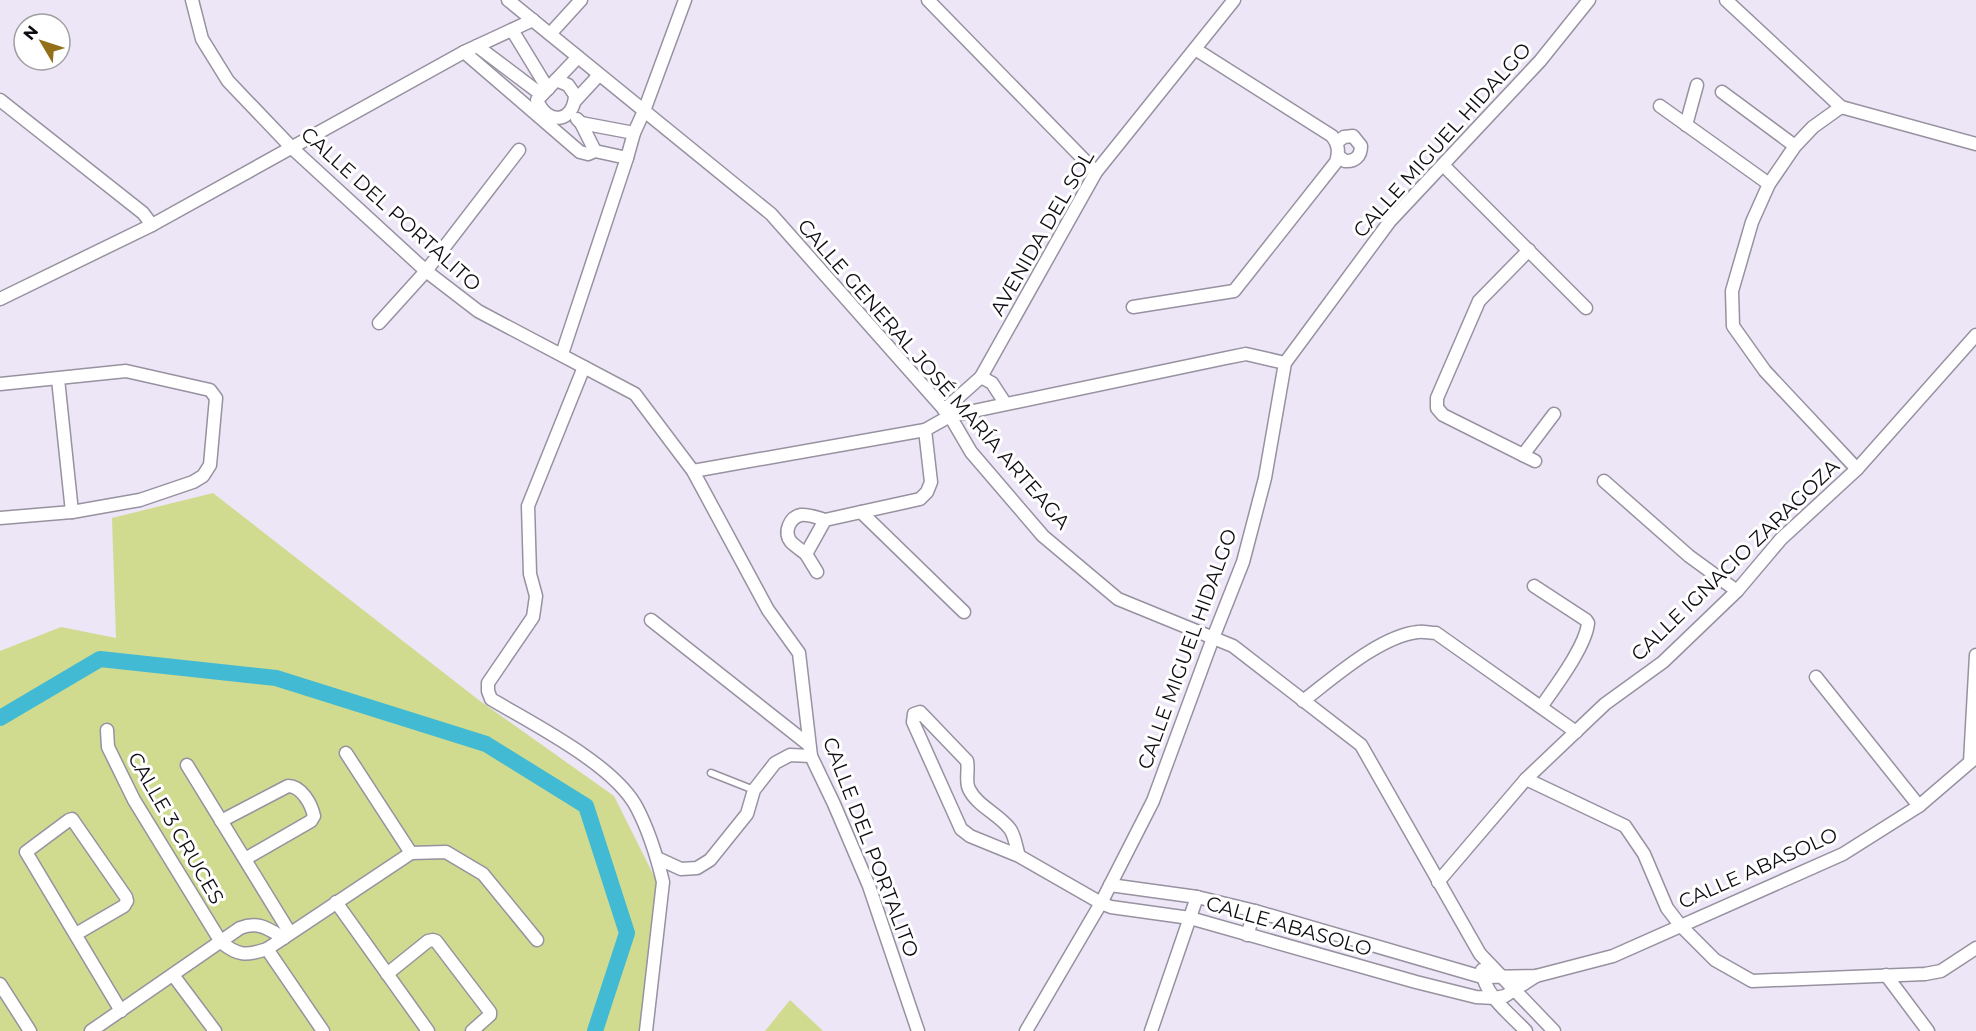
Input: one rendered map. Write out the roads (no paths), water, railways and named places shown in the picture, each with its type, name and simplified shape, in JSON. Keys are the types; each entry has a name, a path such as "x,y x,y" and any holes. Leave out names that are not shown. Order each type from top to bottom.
{"street":[{"name":"CALLE DEL PORTALITO","path":"192,0 202,39 228,81 292,148 426,271 478,311 635,394 693,471 768,610 799,653 810,750 869,886 918,1031"},
{"name":"CALLE GENERAL JOSÉ MARÍA ARTEAGA","path":"508,0 771,214 947,413 971,452 1043,536 1118,599 1233,646 1361,745 1480,954 1554,1031"},
{"path":"550,34 581,0"},
{"path":"562,354 634,133 685,0"},
{"path":"928,0 1096,172"},
{"name":"AVENIDA DEL SOL","path":"947,413 981,377 1096,172 1234,0"},
{"name":"CALLE MIGUEL HIDALGO","path":"1026,1031 1101,903 1153,801 1243,562 1264,478 1284,363 1390,221 1540,61 1588,0"},
{"path":"1726,0 1841,107 1976,144"},
{"path":"0,299 152,225 464,52 533,20"},
{"path":"512,30 542,95 580,152 588,154 595,152 627,158"},
{"path":"477,46 542,95"},
{"path":"1133,307 1233,291 1336,162 1338,156 1337,142 1332,136 1195,49"},
{"path":"464,52 542,95"},
{"path":"578,57 542,95 543,112 548,116 559,118 572,107 599,75"},
{"path":"542,95 563,82 572,90 575,95 572,107 595,152"},
{"path":"1686,125 1697,85"},
{"path":"1722,92 1795,146"},
{"path":"0,100 143,213 152,225"},
{"path":"1659,106 1769,184"},
{"path":"1841,107 1813,127 1795,146 1769,184 1752,222 1732,291 1733,326 1765,371 1857,469"},
{"path":"581,123 634,133"},
{"path":"1337,142 1348,136 1356,138 1361,146 1360,154 1353,160 1345,161 1338,156"},
{"path":"379,323 426,271 519,150"},
{"path":"1443,165 1587,308"},
{"path":"1528,249 1479,301 1437,398 1437,408 1443,415 1535,461"},
{"name":"CALLE IGNACIO ZARAGOZA","path":"1438,882 1526,778 1605,704 1663,662 1737,591 1781,539 1857,469 1976,335"},
{"path":"693,471 925,430 947,413 1246,354 1284,363"},
{"path":"584,367 528,506 530,574 536,596 533,618 488,683 488,692 490,699 594,762 625,791 637,807 657,858 663,882 646,1031"},
{"path":"0,384 126,371 210,390 216,398 210,465 203,476 193,482 140,500 72,512 0,518"},
{"path":"981,377 992,383 1005,403"},
{"path":"58,379 72,512"},
{"path":"1523,455 1554,414"},
{"path":"817,572 806,554 788,537 790,522 804,515 825,520 920,499 927,492 931,482 925,430"},
{"path":"1604,481 1689,556 1737,591"},
{"path":"861,512 964,612"},
{"path":"806,554 825,520"},
{"path":"1534,586 1588,623 1567,670 1541,707"},
{"path":"651,620 810,750"},
{"path":"1303,701 1353,663 1392,638 1417,632 1436,633 1576,732"},
{"path":"1973,760 1976,656"},
{"path":"1816,677 1919,806"},
{"name":"CALLE ABASOLO","path":"1019,856 1012,831 972,795 967,786 969,770 967,761 920,712 914,714 913,722 961,829 970,836 1019,856 1101,903 1111,907 1190,918 1476,997 1494,999 1515,991 1536,976"},
{"name":"CALLE 3 CRUCES","path":"107,730 108,747 134,800 221,942"},
{"path":"657,858 681,869 698,868 710,860 747,814 754,790 775,763 790,755 810,750"},
{"path":"345,753 411,853"},
{"name":"CALLE ABASOLO","path":"1110,885 1197,897 1255,911 1482,977 1536,976 1613,956 1843,854 1919,806 1973,760"},
{"path":"187,765 245,859 287,935"},
{"path":"1526,778 1625,826 1644,854 1667,908 1680,925 1715,960 1752,981 1925,974 1941,970 1976,948"},
{"path":"221,821 288,786 300,789 313,810 314,816 311,821 245,859"},
{"path":"76,934 124,906 127,901 72,819 26,852 122,1011"},
{"path":"221,942 238,953 252,954 267,949 411,853 446,852 483,874 537,940"},
{"path":"1131,910 1134,889"},
{"path":"1151,1031 1197,897"},
{"path":"336,902 428,1031"},
{"path":"1248,935 1255,911"},
{"path":"91,1031 240,928 251,924 287,935"},
{"path":"387,974 428,941 436,941 490,1012 488,1019 472,1031"},
{"path":"267,949 323,1031"},
{"name":"CALLE GENERAL JOSÉ MARÍA ARTEAGA","path":"1480,954 1482,977 1494,999 1526,1031"},
{"path":"1449,991 1460,971"},
{"path":"173,975 215,1031"},
{"path":"1886,975 1928,1031"},
{"path":"0,984 30,1031"}],"lane":[{"path":"711,773 754,790"}],"waterway":[{"path":"0,718 100,659 276,678 486,744 586,806 627,933 595,1031"}]}
